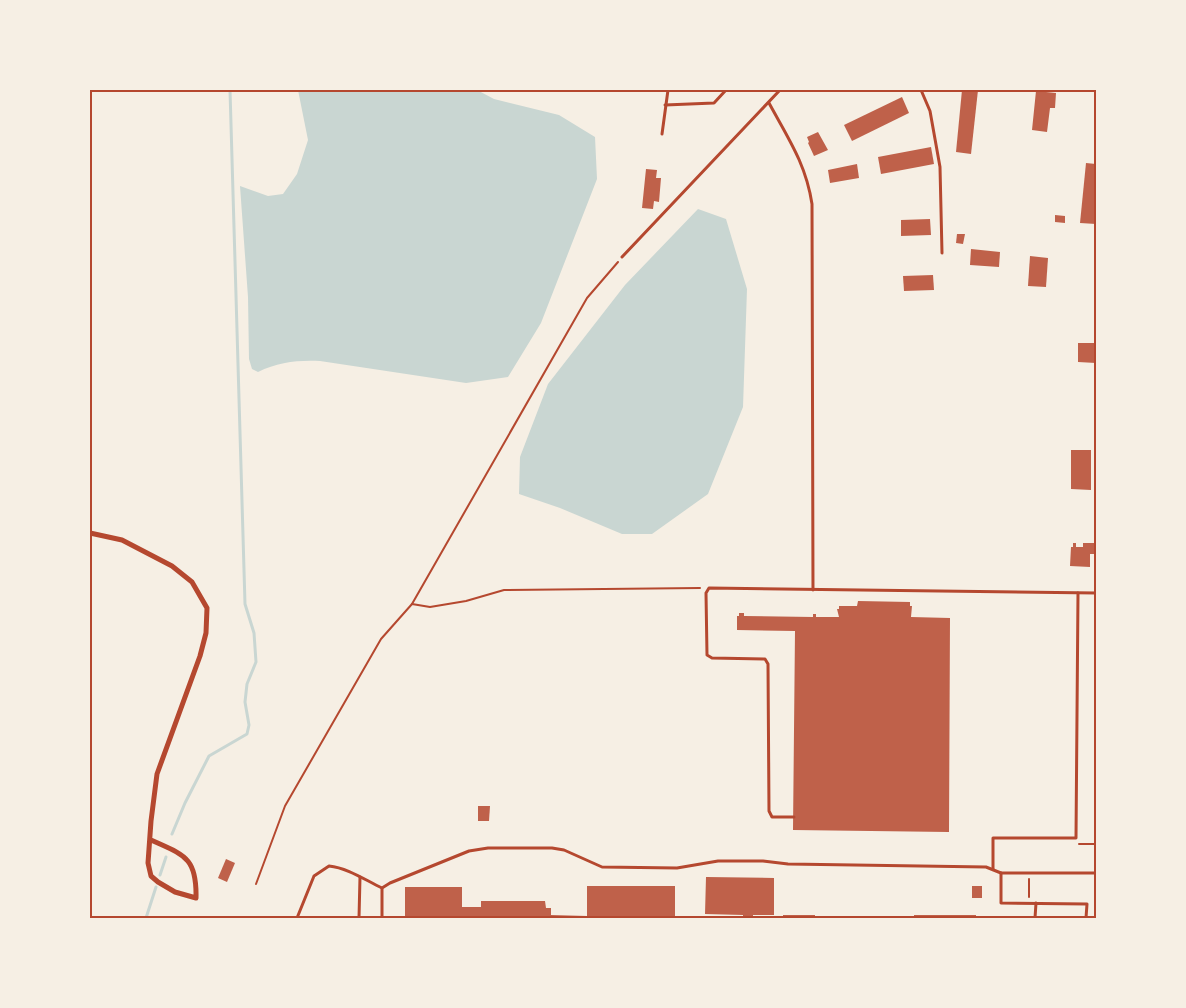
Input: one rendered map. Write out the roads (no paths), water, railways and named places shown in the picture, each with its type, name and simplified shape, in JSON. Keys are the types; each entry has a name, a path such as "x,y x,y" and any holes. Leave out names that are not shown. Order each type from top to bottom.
{"street":[{"path":"90,533 122,540 172,566 192,582 207,608 206,633 200,656 158,774 151,821 148,863 151,876 175,892 196,898 197,882 192,866 182,854 151,840"}],"lane":[{"path":"662,134 668,90"},
{"path":"665,105 714,103 726,90"},
{"path":"622,257 780,90"},
{"path":"921,90 930,111 940,167 942,253"},
{"path":"769,103 801,161 809,183 812,204 812,590"},
{"path":"794,817 772,817 769,811 768,664 765,659 712,658 707,655 706,593 709,588 1096,593"},
{"path":"992,869 993,838 1076,838 1078,593"},
{"path":"382,888 469,851 488,848 552,848 564,850 602,867 676,868 718,860 763,860 788,864 986,867 1001,872 1096,873"},
{"path":"297,918 314,876 329,866 337,867 360,876 382,888"},
{"path":"1001,872 1001,902 1086,904 1086,918"},
{"path":"359,918 360,876"},
{"path":"382,888 382,918"},
{"path":"1035,918 1036,903"}],"waterway":[{"path":"172,834 185,803 209,756 247,734 249,725 245,702 247,684 256,662 254,633 245,604 230,90"},
{"path":"160,875 166,857"},
{"path":"146,918 156,887"}]}
